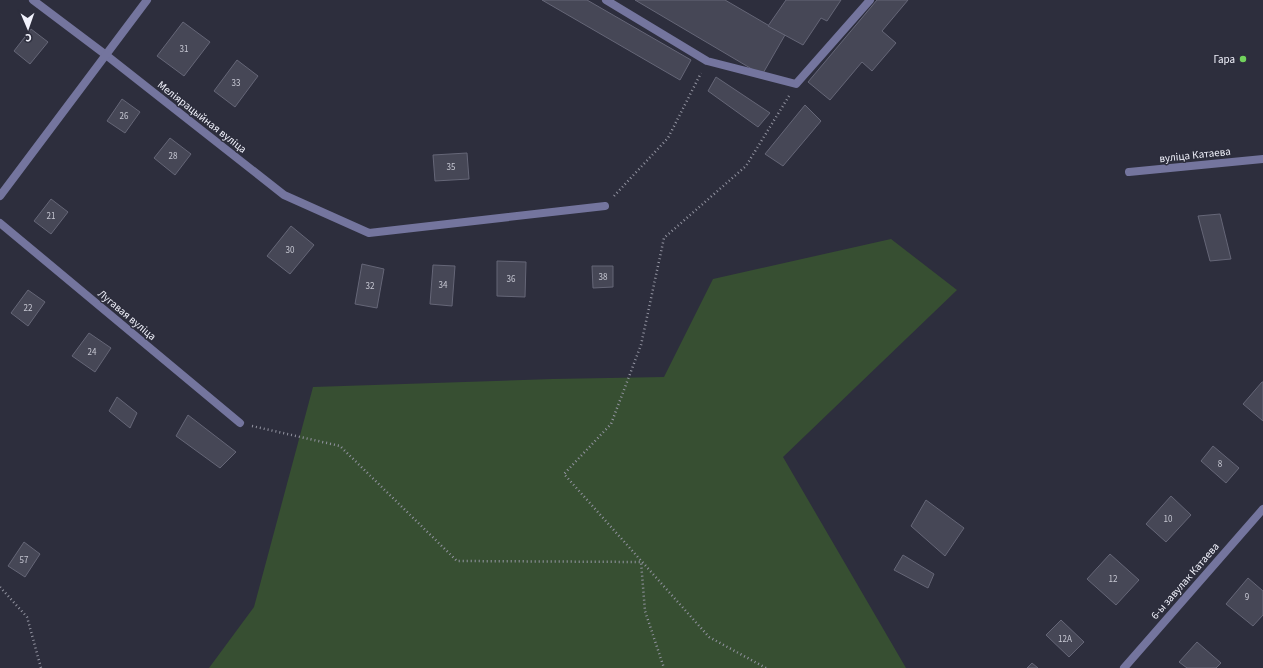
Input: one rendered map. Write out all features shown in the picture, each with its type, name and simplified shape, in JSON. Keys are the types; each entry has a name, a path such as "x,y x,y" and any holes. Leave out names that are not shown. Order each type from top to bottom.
{"street":[{"name":"Меліярацыйная вуліца","path":"33,0 106,55 284,195 369,233 605,206"},
{"path":"0,196 147,0"},
{"path":"606,0 707,62 796,84 870,0"},
{"name":"вуліца Катаева","path":"1129,172 1263,159"},
{"name":"Лугавая вуліца","path":"0,223 240,423"},
{"name":"6-ы завулак Катаева","path":"1124,668 1263,509"}],"path":[{"path":"605,206 668,138 707,62"},
{"path":"766,668 709,637 564,474 611,424 641,345 664,238 746,166 796,84"},
{"path":"240,423 340,446 457,561 641,562"},
{"path":"641,562 646,611 664,668"},
{"path":"0,587 27,617 42,668"}],"green space":[{"path":"891,239 957,290 783,457 906,668 209,668 254,607 313,387 664,377 713,279"}],"building":[{"path":"542,0 587,0 691,60 680,80"},
{"path":"635,0 725,0 785,35 762,75"},
{"path":"786,0 841,0 827,21 821,18 803,45 768,26"},
{"path":"877,0 908,0 882,31 896,43 872,71 862,62 830,100 808,82"},
{"path":"183,22 210,42 184,76 157,56"},
{"path":"31,29 48,42 30,64 14,51"},
{"path":"237,60 258,76 235,107 214,91"},
{"path":"716,77 770,113 758,127 708,91"},
{"path":"122,99 140,112 125,133 107,121"},
{"path":"805,105 821,121 783,166 765,154"},
{"path":"170,138 191,154 175,175 154,158"},
{"path":"467,153 469,179 435,181 433,155"},
{"path":"51,199 68,212 51,234 34,221"},
{"path":"1220,214 1231,259 1210,261 1198,216"},
{"path":"291,226 314,245 290,274 267,256"},
{"path":"497,261 526,262 525,297 497,296"},
{"path":"362,264 384,269 377,308 355,304"},
{"path":"433,265 455,266 452,306 430,304"},
{"path":"592,266 613,266 613,287 593,288"},
{"path":"28,290 45,302 28,326 11,313"},
{"path":"89,333 111,348 95,372 72,356"},
{"path":"1263,382 1263,421 1243,404"},
{"path":"117,397 137,413 130,428 109,411"},
{"path":"188,415 236,452 220,468 176,436"},
{"path":"1213,446 1239,468 1226,483 1201,461"},
{"path":"1171,496 1191,515 1166,542 1146,524"},
{"path":"926,500 964,528 945,556 911,526"},
{"path":"24,542 40,554 25,577 8,566"},
{"path":"1110,554 1139,580 1116,605 1087,579"},
{"path":"903,555 934,574 928,588 894,570"},
{"path":"1248,578 1263,591 1263,615 1253,626 1226,604"},
{"path":"1061,620 1084,642 1069,657 1046,635"},
{"path":"1197,642 1221,663 1216,668 1187,668 1179,662"},
{"path":"1032,663 1038,668 1027,668"}],"place":[{"name":"Гара","path":"1243,59"}]}
